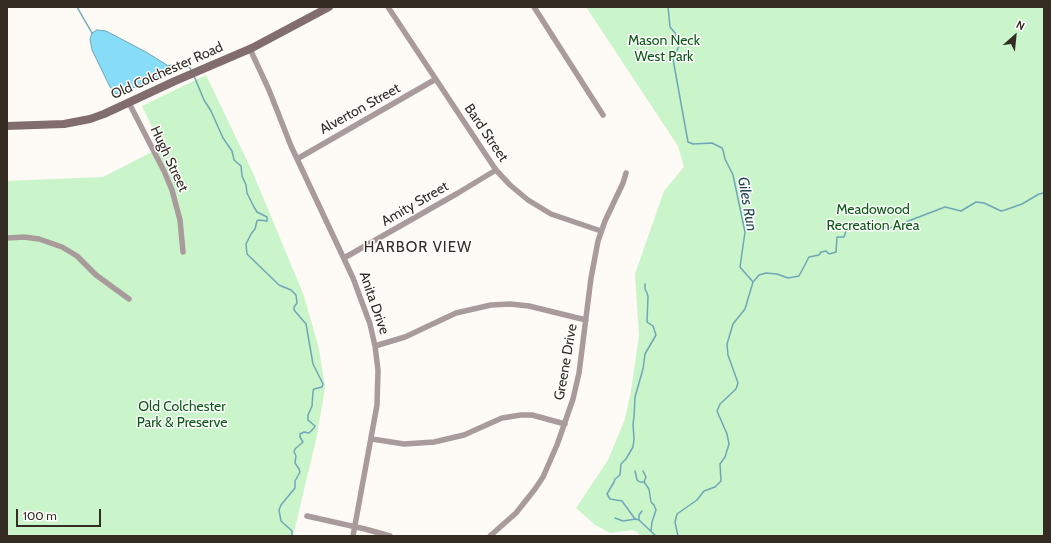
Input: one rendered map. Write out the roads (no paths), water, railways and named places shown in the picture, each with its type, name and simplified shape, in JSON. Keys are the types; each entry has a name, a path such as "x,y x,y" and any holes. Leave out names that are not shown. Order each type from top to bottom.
{"street":[{"name":"Old Colchester Road","path":"7,126 76,123 104,114 175,81 250,49 329,7"},
{"name":"Bard Street","path":"388,7 496,170 510,185 540,208 561,218 601,231"},
{"path":"534,7 603,115"},
{"name":"Anita Drive","path":"250,49 269,90 287,137 344,258 363,304 375,346 379,390 372,439 353,536"},
{"name":"Alverton Street","path":"297,159 436,79"},
{"name":"Hugh Street","path":"129,103 164,170 172,190 180,220 183,252"},
{"name":"Amity Street","path":"344,258 496,170"},
{"name":"Greene Drive","path":"490,536 516,513 536,489 552,459 573,400 579,372 594,263 601,231 623,183 626,173"},
{"path":"7,238 24,237 40,239 62,247 77,256 101,279 129,300"},
{"path":"375,346 405,337 456,313 491,305 510,304 529,306 586,320"},
{"path":"372,439 404,444 434,442 464,435 502,418 521,415 532,415 565,424"},
{"path":"307,516 355,526 390,536"}],"water":[{"path":"97,30 106,31 146,52 167,65 168,69 155,78 124,92 118,94 115,93 110,87 92,50 90,39 92,33"}],"waterway":[{"path":"77,7 92,33"},
{"name":"Giles Run","path":"668,7 670,27 675,33 679,46 673,59 688,142 693,144 712,143 723,150 725,159 733,175 745,232 740,267 753,282 745,309 733,324 727,344 728,355 738,383 736,389 720,404 717,411 727,434 729,444 725,457 720,464 721,481 715,487 704,491 697,500 677,514 675,522 678,536"},
{"path":"168,66 178,64 187,66 191,69"},
{"path":"194,76 223,138 232,151 234,160 241,166 247,193 254,207 257,212 267,217 267,221 257,221 255,229 246,244 247,254 279,285 291,290 296,295 297,303 294,310 306,324 313,364 323,384 322,387 314,389 313,391 312,406 308,415 308,420 315,426 309,433 304,432 300,434 303,442 295,449 294,452 296,456 295,463 300,472 295,481 295,488 281,505 279,510 281,521 292,531 292,536"},
{"path":"754,281 759,275 766,273 777,274 788,278 799,276 809,257 819,255 821,252 826,251 829,254 836,252 837,237 844,237 847,228 856,229 866,223 890,228 945,207 961,211 976,202 984,203 1001,211 1022,204 1039,194 1044,193"},
{"path":"645,284 648,297 647,322 653,326 656,335 645,354 643,369 635,397 633,447 626,459 621,464 620,475 615,479 607,494 610,499 622,501 635,519 639,520 656,536"},
{"path":"635,471 637,480 644,482"},
{"path":"643,471 646,477 644,482 649,489 651,502 656,510 651,531"},
{"path":"639,520 639,515 642,511"},
{"path":"615,518 623,521 636,519"}],"district":[{"name":"HARBOR VIEW","path":"418,248"}],"park label":[{"name":"Mason Neck West Park","path":"664,50"},
{"name":"Meadowood Recreation Area","path":"873,218"},
{"name":"Old Colchester Park & Preserve","path":"182,416"}]}
